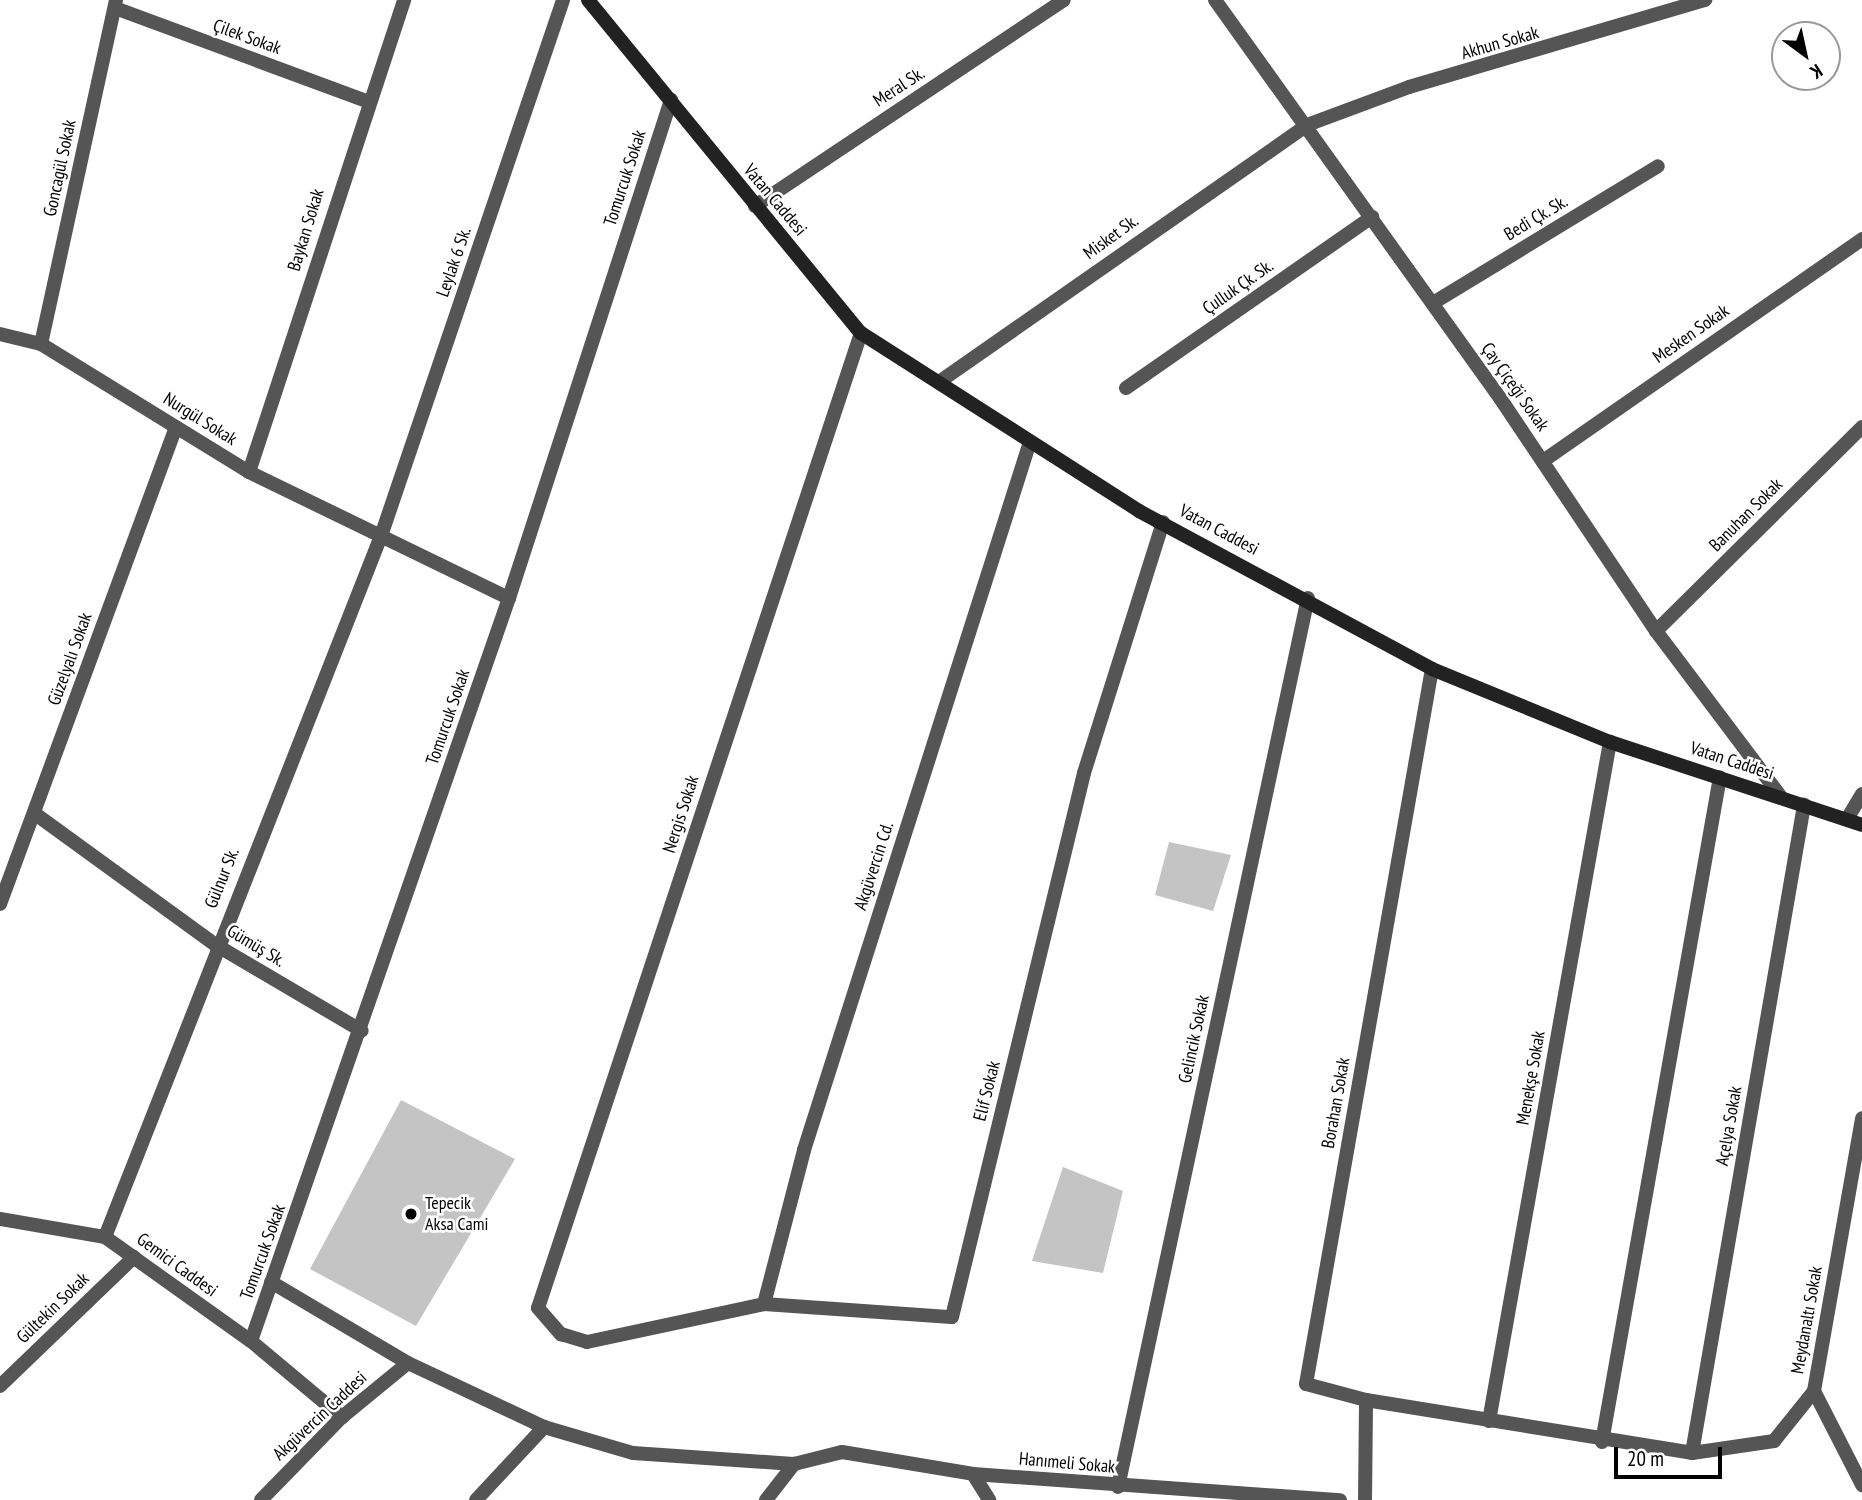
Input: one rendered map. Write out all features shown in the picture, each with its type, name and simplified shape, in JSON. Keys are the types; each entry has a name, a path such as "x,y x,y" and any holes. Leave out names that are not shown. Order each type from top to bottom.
{"street":[{"name":"Baykan Sokak","path":"249,472 366,102 404,0"},
{"name":"Leylak 6 Sk.","path":"381,536 564,0"},
{"name":"Vatan Caddesi","path":"588,0 861,333 1030,442 1163,522 1308,598 1432,669 1610,742 1862,825"},
{"name":"Meral Sk.","path":"755,206 1064,0"},
{"name":"Çay Çiçeği Sokak","path":"1215,0 1433,303 1543,461 1656,631 1781,797"},
{"name":"Akhun Sokak","path":"1307,125 1409,87 1705,0"},
{"name":"Çilek Sokak","path":"116,4 366,102"},
{"name":"Goncagül Sokak","path":"41,344 116,4"},
{"name":"Tomurcuk Sokak","path":"251,1342 362,1031 509,598 671,100"},
{"name":"Misket Sk.","path":"939,382 1307,125"},
{"name":"Bedi Çk. Sk.","path":"1433,303 1658,166"},
{"name":"Çulluk Çk. Sk.","path":"1126,388 1372,217"},
{"name":"Mesken Sokak","path":"1543,461 1862,239"},
{"name":"Nergis Sokak","path":"587,1342 561,1334 538,1308 861,333"},
{"name":"Nurgül Sokak","path":"0,334 41,344 249,472 509,598"},
{"name":"Güzelyalı Sokak","path":"0,904 176,427"},
{"name":"Banuhan Sokak","path":"1656,631 1862,427"},
{"name":"Akgüvercin Cd.","path":"764,1304 804,1150 1030,442"},
{"name":"Elif Sokak","path":"587,1342 764,1304 952,1317 1084,773 1163,522"},
{"name":"Gülnur Sk.","path":"106,1237 216,945 381,536"},
{"name":"Gelincik Sokak","path":"1118,1487 1308,598"},
{"name":"Borahan Sokak","path":"1366,1400 1306,1384 1432,669"},
{"name":"Menekşe Sokak","path":"1489,1421 1610,742"},
{"path":"1602,1442 1720,777"},
{"path":"1847,818 1862,794"},
{"name":"Açelya Sokak","path":"1692,1453 1804,805"},
{"name":"Gümüş Sk.","path":"34,813 216,945 362,1031"},
{"name":"Meydanaltı Sokak","path":"1366,1400 1602,1442 1692,1453 1774,1441 1814,1391 1862,1118"},
{"name":"Gemici Caddesi","path":"0,1219 106,1237 251,1342 342,1417"},
{"name":"Gültekin Sokak","path":"0,1386 134,1257"},
{"name":"Hanımeli Sokak","path":"271,1282 408,1363 544,1427 633,1453 794,1464 842,1452 974,1474 1118,1487 1340,1500"},
{"name":"Akgüvercin Caddesi","path":"261,1500 342,1417 408,1363"},
{"path":"1814,1391 1862,1485"},
{"path":"1365,1500 1366,1400"},
{"path":"476,1500 544,1427"},
{"path":"766,1500 794,1464"},
{"path":"974,1474 989,1500"}],"building":[{"path":"1169,842 1231,855 1213,911 1155,895"},
{"name":"Tepecik Aksa Cami","path":"401,1100 515,1159 416,1326 310,1269"},
{"path":"1063,1167 1123,1191 1103,1273 1032,1261"}],"place":[{"name":"Tepecik Aksa Cami","path":"411,1214"}]}
